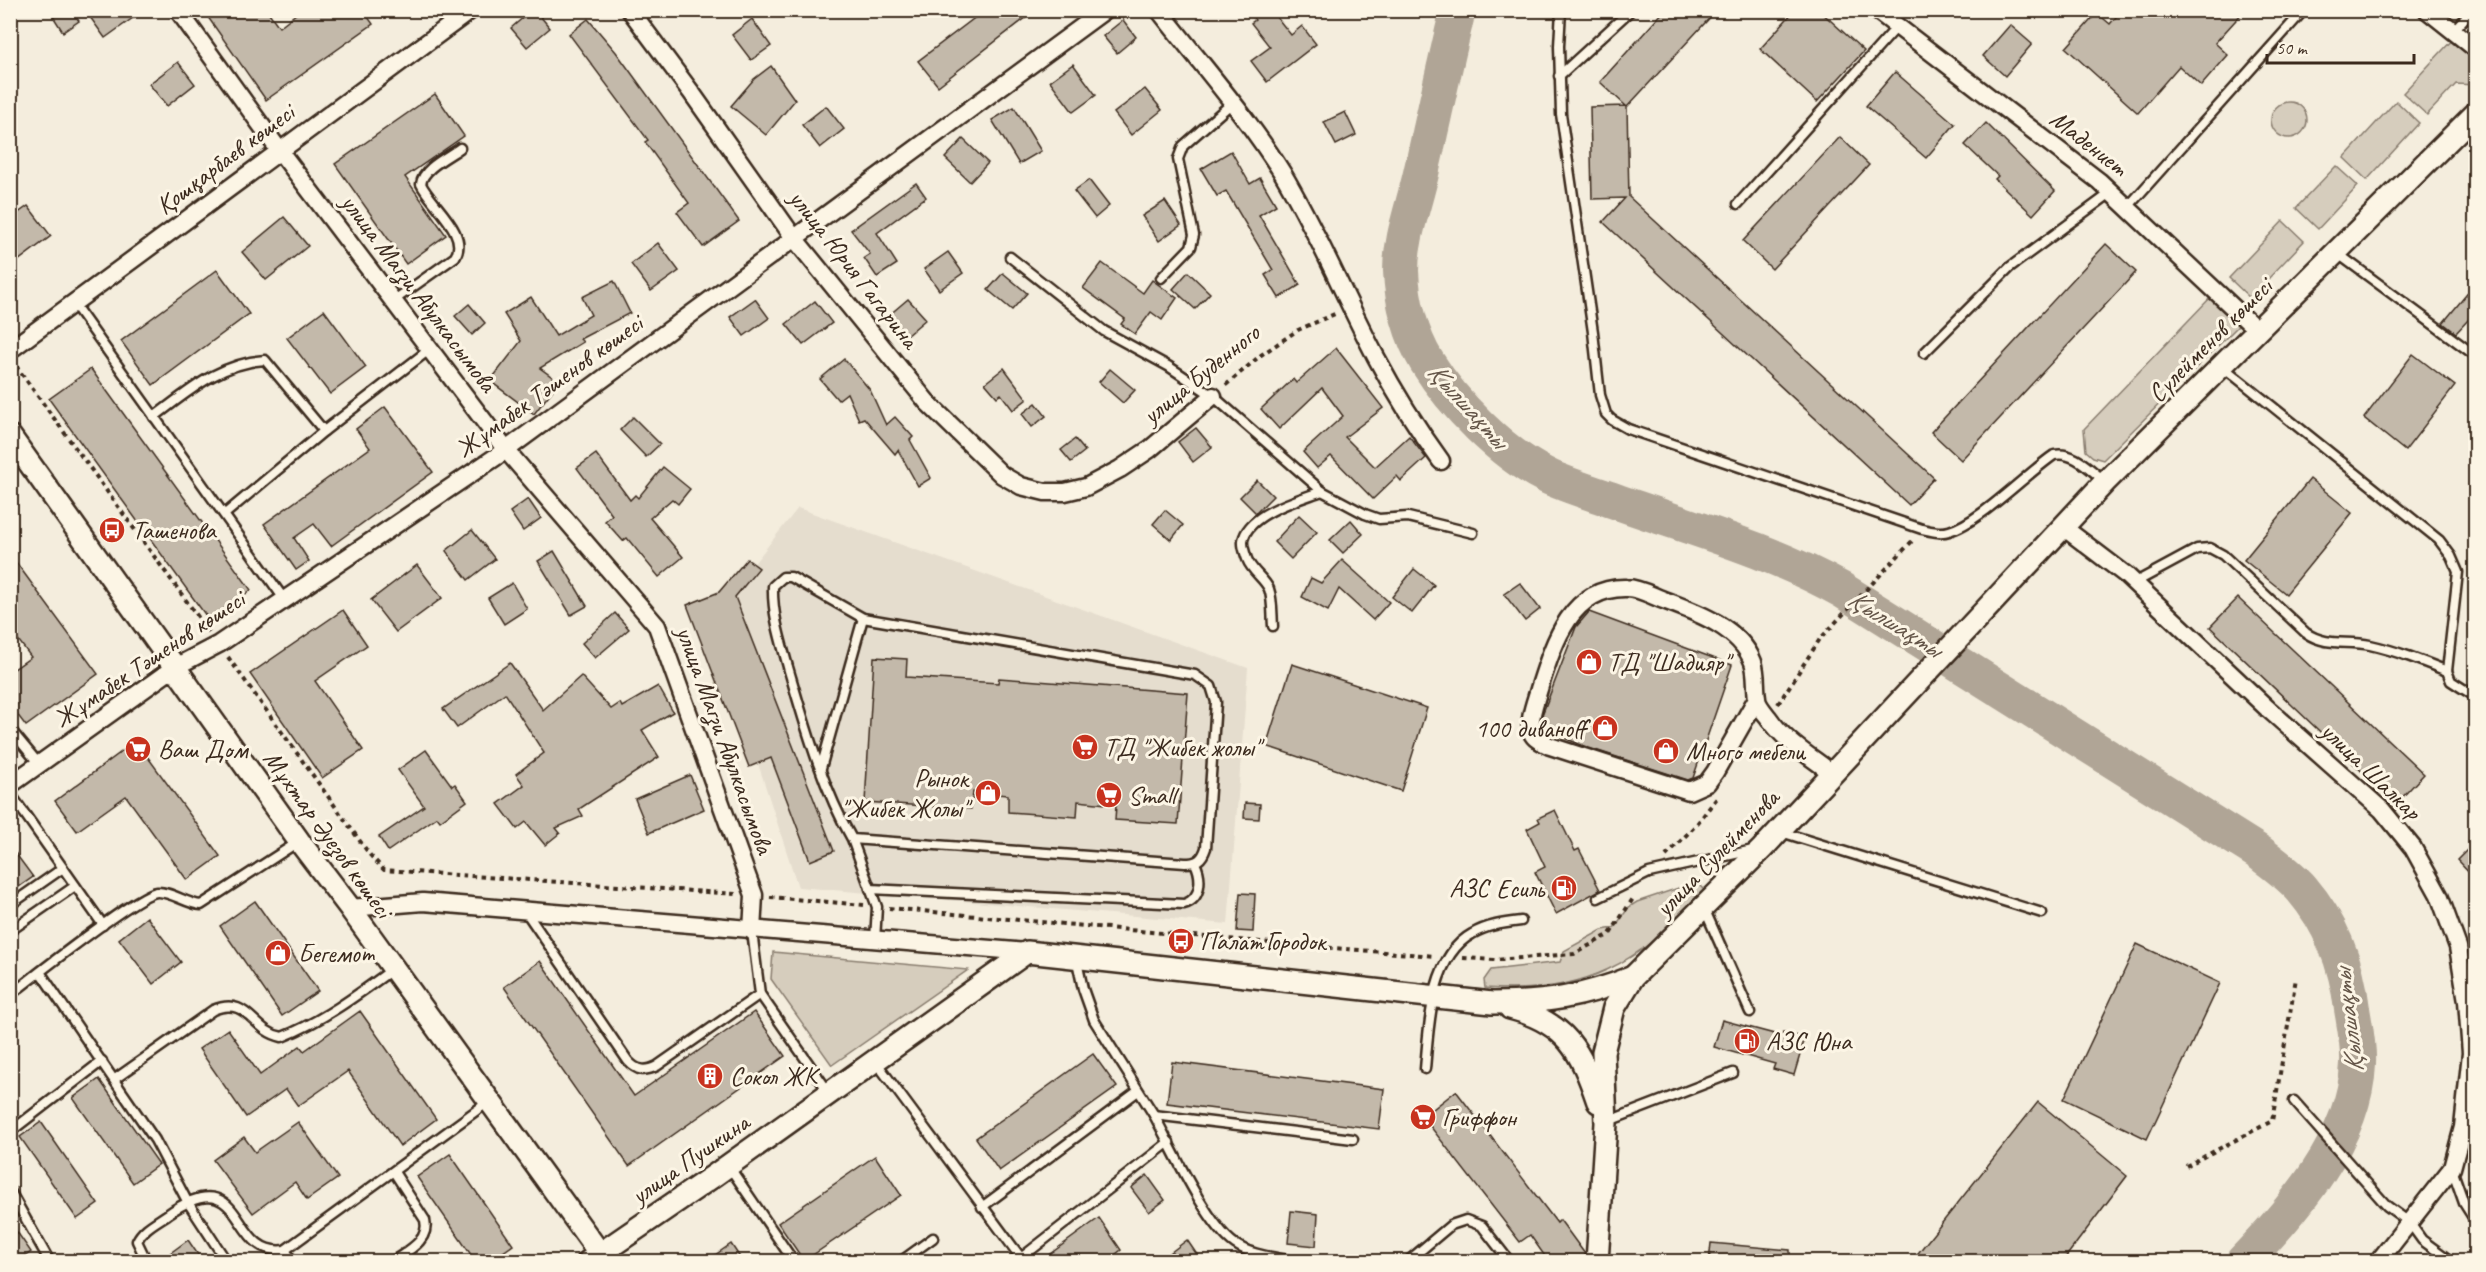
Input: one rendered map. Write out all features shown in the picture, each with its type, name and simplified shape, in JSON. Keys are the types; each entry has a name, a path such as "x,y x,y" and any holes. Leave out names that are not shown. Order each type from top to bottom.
{"street":[{"name":"улица Магзи Абулкасымова","path":"178,10 279,150 506,450 657,626 754,895 752,931"},
{"name":"Қошқарбаев көшесі","path":"10,350 471,10"},
{"name":"улица Юрия Гагарина","path":"630,10 794,238 927,402 1002,475 1022,486 1045,492 1065,492 1086,487"},
{"name":"Жұмабек Тәшенов көшесі","path":"10,785 175,667 219,644 506,450 1105,10"},
{"path":"1159,10 1260,139 1283,175 1377,359 1416,426 1441,461"},
{"path":"2427,10 2475,49"},
{"name":"Мадениет","path":"1879,11 1896,28 2112,192 2257,330"},
{"name":"Сүлейменов көшесі","path":"1987,609 2105,482 2475,113"},
{"name":"улица Буденного","path":"1086,487 1120,470 1150,449 1213,396"},
{"name":"Мұхтар Әуезов көшесі","path":"10,436 299,841 489,1102 598,1259"},
{"name":"улица Шалкар","path":"2063,527 2134,583 2267,708 2382,810 2413,848 2439,895 2458,946 2468,1001 2471,1053 2469,1128 2452,1168 2378,1262"},
{"path":"1756,700 1707,783 1689,791 1550,746 1537,740 1532,733 1531,725 1537,698 1560,629 1578,607 1591,596 1608,589 1629,587 1702,614 1743,645 1753,661 1757,681 1756,700 1768,718 1782,735 1833,774"},
{"name":"улица Сулейменова","path":"1633,977 1762,849 1987,609"},
{"path":"350,908 423,902 1027,952 1492,1003 1555,1001 1607,987 1633,977"},
{"name":"улица Пушкина","path":"598,1259 1027,952"},
{"path":"1597,1262 1606,1122 1603,1052 1614,1008 1633,977"},
{"path":"1492,1003 1543,1019 1569,1039 1589,1076 1606,1122"}],"lane":[{"path":"1561,10 1559,22 1561,114 1600,395 1606,414 1612,420 1628,429 1922,529 1948,532 1967,523 2054,454 2067,454 2073,457 2105,482"},
{"path":"1559,76 1631,10"},
{"path":"2127,208 2304,10"},
{"path":"2453,32 2472,10"},
{"path":"1738,204 1896,28"},
{"path":"1161,278 1191,247 1194,235 1178,159 1183,146 1232,103"},
{"path":"393,301 455,257 458,252 460,245 456,233 421,184 427,172 460,148"},
{"path":"1924,353 2010,267 2112,192"},
{"path":"2337,253 2475,356"},
{"path":"1010,256 1104,331 1168,366 1213,396 1323,491 1379,519 1408,517 1473,533"},
{"path":"74,304 284,599"},
{"path":"225,514 324,431 430,349"},
{"path":"154,417 208,378 246,362 265,360 324,431"},
{"path":"2221,366 2439,540 2451,556 2458,572 2447,671 2451,681 2475,697"},
{"path":"1273,626 1269,589 1251,567 1243,545 1244,536 1250,527 1267,513 1323,491"},
{"path":"2134,583 2197,549 2210,548 2223,555 2316,640 2368,645 2408,656 2447,671"},
{"path":"852,839 1195,863 1202,858 1206,848 1216,702 1211,686 1195,675 862,618 791,577 778,580 773,586 778,629 797,698 821,768 837,811 852,839 877,907 875,940"},
{"path":"821,768 862,618"},
{"path":"10,729 39,765"},
{"path":"10,793 104,925"},
{"path":"1778,831 2042,913"},
{"path":"10,995 150,893 157,892 201,905 299,841"},
{"path":"1598,898 1648,873 1762,849"},
{"path":"870,889 1184,904 1196,897 1200,876 1195,863"},
{"path":"10,905 63,868"},
{"path":"10,930 75,886"},
{"path":"1704,906 1750,1012"},
{"path":"526,912 628,1061 634,1068 641,1071 657,1066 760,994"},
{"path":"1425,1069 1432,996 1449,957 1470,934 1493,925 1521,921"},
{"path":"752,931 760,994 830,1094"},
{"path":"1076,957 1083,989 1094,1020 1154,1115 1215,1224 1234,1244 1256,1254 1296,1262"},
{"path":"115,1079 213,1010 223,1006 232,1005 242,1009 264,1030 282,1037 327,1013 393,969"},
{"path":"40,972 155,1140 187,1201 227,1262"},
{"path":"10,1132 102,1061"},
{"path":"876,1062 1023,1260 1169,1143"},
{"path":"1606,1122 1733,1073"},
{"path":"982,1207 1138,1091"},
{"path":"2294,1101 2387,1206 2409,1221 2422,1240 2452,1262"},
{"path":"147,1262 137,1241 142,1232 187,1201 203,1196 218,1199 226,1204 261,1247 276,1251 288,1258 394,1172 489,1102"},
{"path":"1154,1115 1353,1139"},
{"path":"727,1165 794,1262"},
{"path":"2452,1168 2464,1203 2475,1222"},
{"path":"392,1262 422,1239 426,1227 394,1172"},
{"path":"10,1191 50,1262"},
{"path":"1407,1262 1451,1225 1466,1220 1482,1226 1510,1262"},
{"path":"900,1262 933,1238"}],"path":[{"name":"улица Буденного","path":"1213,396 1261,355 1298,330 1351,307"},
{"path":"10,358 370,855 384,870 754,895 1270,943 1496,960 1574,954 1610,934 1648,873 1696,825 1720,795"},
{"path":"1768,718 1820,639 1922,529"},
{"path":"2186,1166 2272,1120 2296,978"}],"shaded area":[{"path":"2455,37 2475,56 2475,85 2456,84 2427,115 2403,93"},
{"path":"2396,101 2419,123 2367,180 2344,158"},
{"path":"2289,102 2302,107 2307,120 2302,133 2289,138 2276,133 2271,120 2276,107"},
{"path":"2336,166 2358,186 2318,229 2296,208"},
{"path":"2283,221 2304,241 2250,298 2229,278"},
{"path":"2210,298 2239,325 2103,460 2093,457 2086,451 2084,429"},
{"path":"798,508 1248,668 1228,924 798,887 711,618"},
{"path":"1696,882 1705,891 1681,916 1657,938 1608,970 1581,980 1552,986 1520,989 1485,988 1484,980 1491,970 1560,962 1564,951 1602,930 1614,928 1629,907 1637,902"},
{"path":"773,952 968,970 832,1065 771,979"}],"building":[{"path":"49,10 72,10 79,21 63,32"},
{"path":"85,10 144,10 105,38"},
{"path":"203,10 267,10 279,27 301,10 363,10 373,24 266,100"},
{"path":"535,10 550,28 527,47 511,28"},
{"path":"985,10 1036,10 938,86 918,61"},
{"path":"1248,10 1271,10 1291,35 1302,26 1316,44 1267,82 1251,61 1270,47 1251,23 1255,20"},
{"path":"1665,10 1717,10 1627,107 1629,197 1934,478 1909,505 1603,222 1625,198 1592,199 1590,107 1626,106 1600,82"},
{"path":"1795,10 1819,10 1864,51 1817,102 1760,49"},
{"path":"2122,10 2245,10 2215,43 2228,55 2201,86 2179,66 2138,113 2066,48 2097,13 2110,24"},
{"path":"588,19 616,52 739,221 703,247 677,212 689,203 645,142 648,140 569,34"},
{"path":"752,19 771,46 751,60 732,35"},
{"path":"1123,20 1136,37 1117,53 1103,36"},
{"path":"2010,25 2032,44 2005,76 1983,56"},
{"path":"178,62 195,84 167,106 149,84"},
{"path":"1073,64 1096,95 1073,112 1050,81"},
{"path":"771,66 795,100 766,135 731,106 754,79"},
{"path":"1895,72 1955,124 1926,158 1866,106"},
{"path":"1145,89 1162,110 1131,135 1114,113"},
{"path":"435,94 464,136 405,177 446,235 406,264 335,164"},
{"path":"826,106 844,129 820,148 802,125"},
{"path":"1014,107 1041,151 1019,164 992,120"},
{"path":"1345,112 1356,135 1336,145 1324,122"},
{"path":"1986,123 2055,191 2033,215 1995,179 1998,176 1965,145"},
{"path":"1840,137 1869,165 1772,269 1743,241"},
{"path":"963,139 988,163 970,182 945,158"},
{"path":"1231,151 1250,184 1260,178 1276,205 1259,215 1300,285 1279,298 1265,275 1273,270 1226,191 1217,196 1201,169"},
{"path":"1089,180 1109,206 1095,218 1074,191"},
{"path":"916,183 926,197 877,233 897,264 877,277 864,258 870,254 851,230"},
{"path":"1165,201 1181,225 1159,241 1142,216"},
{"path":"28,206 51,236 10,267 10,219"},
{"path":"284,217 308,246 266,280 242,252"},
{"path":"658,243 679,271 651,291 631,264"},
{"path":"2106,244 2136,272 1961,460 1931,432"},
{"path":"948,252 963,273 939,290 924,269"},
{"path":"1102,263 1143,293 1152,280 1177,298 1162,320 1151,312 1135,334 1121,324 1125,319 1083,288"},
{"path":"217,270 249,314 153,385 121,341"},
{"path":"1188,272 1210,293 1195,309 1173,289"},
{"path":"1003,273 1027,293 1012,310 988,290"},
{"path":"614,281 630,313 580,339 583,342 540,368 559,382 534,414 490,381 521,341 504,314 531,297 556,336 591,315 582,297"},
{"path":"2475,284 2475,324 2469,319 2456,333 2443,323"},
{"path":"755,299 769,318 744,336 730,317"},
{"path":"908,299 926,319 906,336 888,316"},
{"path":"815,301 832,323 803,345 786,324"},
{"path":"469,304 485,323 472,335 455,316"},
{"path":"324,310 366,367 330,394 287,338"},
{"path":"1336,348 1383,408 1345,437 1375,467 1409,436 1426,458 1401,481 1397,476 1373,499 1331,456 1317,468 1303,452 1343,416 1322,388 1279,429 1261,409 1293,379 1296,383"},
{"path":"2413,354 2455,386 2405,451 2364,418"},
{"path":"844,359 870,390 886,425 895,417 913,437 910,440 931,478 918,486 898,450 895,454 864,418 859,420 847,393 838,400 820,379"},
{"path":"1004,368 1027,399 1013,410 1001,394 997,397 985,383"},
{"path":"91,369 251,590 209,620 49,399"},
{"path":"1110,369 1135,390 1123,403 1099,382"},
{"path":"1036,403 1046,416 1032,427 1022,414"},
{"path":"385,407 433,472 331,546 314,524 294,538 309,561 296,570 264,524 370,448 356,429"},
{"path":"633,417 660,444 646,457 620,430"},
{"path":"1196,428 1212,447 1193,462 1178,442"},
{"path":"1075,439 1085,451 1071,462 1061,450"},
{"path":"596,454 630,500 635,495 638,498 663,467 690,489 678,504 672,499 650,518 683,557 659,577 627,538 623,541 605,521 612,515 577,468"},
{"path":"2310,479 2352,513 2286,594 2244,560"},
{"path":"1257,480 1273,496 1256,513 1240,497"},
{"path":"528,499 541,518 523,531 510,512"},
{"path":"1165,510 1183,525 1171,540 1153,524"},
{"path":"1299,515 1317,532 1291,559 1274,542"},
{"path":"1351,520 1363,534 1343,553 1330,540"},
{"path":"472,530 495,559 468,580 446,551"},
{"path":"554,551 587,606 571,615 538,561"},
{"path":"10,554 98,674 26,726 10,705 10,672 31,657 10,629"},
{"path":"747,559 759,568 735,597 834,851 810,861 771,758 749,767 687,605 719,592"},
{"path":"1342,560 1389,602 1373,620 1339,589 1328,611 1302,597 1311,578 1321,583"},
{"path":"417,565 442,598 396,632 371,600"},
{"path":"1414,569 1434,585 1412,613 1392,597"},
{"path":"512,583 527,609 504,624 488,598"},
{"path":"1520,583 1540,609 1525,621 1504,594"},
{"path":"2238,598 2424,774 2396,804 2210,627"},
{"path":"343,610 367,645 315,681 363,750 322,778 250,674"},
{"path":"1589,612 1732,665 1693,778 1688,780 1589,748 1542,729 1542,715 1576,627"},
{"path":"615,613 629,629 595,658 582,643"},
{"path":"874,657 907,659 906,677 998,683 999,678 1188,693 1178,824 1115,820 1116,805 1078,801 1077,817 1008,812 1008,795 973,792 971,809 865,802"},
{"path":"510,663 543,710 581,676 611,709 620,703 622,707 658,686 673,712 642,730 659,757 579,809 583,816 556,828 560,833 545,845 526,822 517,829 498,804 524,785 516,774 544,753 505,693 457,728 443,709"},
{"path":"1292,664 1427,708 1401,791 1266,746"},
{"path":"136,741 220,856 187,880 126,796 77,831 55,801"},
{"path":"426,750 452,786 455,784 467,801 440,821 437,817 388,851 379,837 424,806 398,770"},
{"path":"690,775 704,809 649,833 635,799"},
{"path":"1245,803 1260,804 1259,819 1244,818"},
{"path":"1555,810 1575,851 1579,849 1600,890 1556,914 1535,872 1545,867 1527,829 1540,822 1538,818"},
{"path":"2475,842 2475,879 2457,860"},
{"path":"10,846 33,877 10,893"},
{"path":"1240,893 1255,894 1253,932 1237,931"},
{"path":"255,901 318,991 282,1016 220,926"},
{"path":"147,917 181,962 153,984 119,939"},
{"path":"2137,944 2220,983 2147,1139 2064,1099"},
{"name":"Сокол ЖК","path":"540,961 634,1096 754,1012 785,1056 629,1166 504,987"},
{"path":"360,1011 436,1119 400,1146 348,1071 298,1106 286,1089 246,1117 199,1049 228,1029 260,1075 300,1046 304,1051"},
{"path":"1722,1020 1782,1036 1783,1032 1805,1038 1794,1075 1773,1069 1775,1064 1714,1047"},
{"path":"1093,1054 1117,1087 999,1171 976,1138"},
{"path":"1172,1062 1384,1089 1379,1129 1167,1103"},
{"path":"99,1079 159,1164 133,1183 73,1098"},
{"path":"1456,1091 1557,1223 1560,1220 1585,1254 1584,1262 1549,1262 1530,1235 1520,1242 1423,1117"},
{"path":"2038,1102 2127,1176 2062,1262 1911,1262"},
{"path":"41,1122 98,1204 77,1219 20,1137"},
{"path":"298,1122 338,1178 307,1200 295,1182 253,1213 213,1160 244,1137 255,1152"},
{"path":"450,1154 513,1245 489,1262 476,1262 417,1177"},
{"path":"875,1156 901,1195 804,1261 778,1223"},
{"path":"1147,1175 1165,1200 1149,1212 1131,1188"},
{"path":"1291,1211 1318,1214 1316,1246 1288,1243"},
{"path":"1099,1218 1121,1250 1106,1262 1039,1262"},
{"path":"10,1222 31,1252 17,1262 10,1262"},
{"path":"188,1240 203,1262 158,1262"},
{"path":"1187,1240 1202,1262 1158,1262"},
{"path":"1711,1243 1790,1250 1790,1262 1709,1262"},
{"path":"731,1244 743,1262 705,1262"}],"waterway":[{"name":"Қылшақты","path":"1458,10 1406,232 1401,271 1405,306 1421,352 1438,378 1465,411 1513,455 1547,476 1759,551 1842,590 2260,853 2297,884 2321,916 2336,945 2350,993 2358,1050 2354,1092 2346,1120 2318,1172 2282,1220 2243,1262"}],"place":[{"name":"Ташенова","path":"112,530"},
{"name":"ТД \"Шадияр\"","path":"1589,662"},
{"name":"100 диваноff","path":"1605,728"},
{"name":"ТД \"Жибек жолы\"","path":"1085,747"},
{"name":"Ваш Дом","path":"138,749"},
{"name":"Много мебели","path":"1666,751"},
{"name":"Рынок \"Жибек Жолы\"","path":"988,793"},
{"name":"Small","path":"1109,795"},
{"name":"АЗС Есиль","path":"1564,888"},
{"name":"ПалатГородок","path":"1181,941"},
{"name":"Бегемот","path":"278,953"},
{"name":"АЗС Юна","path":"1747,1041"},
{"name":"Сокол ЖК","path":"710,1076"},
{"name":"Гриффон","path":"1423,1117"}]}
